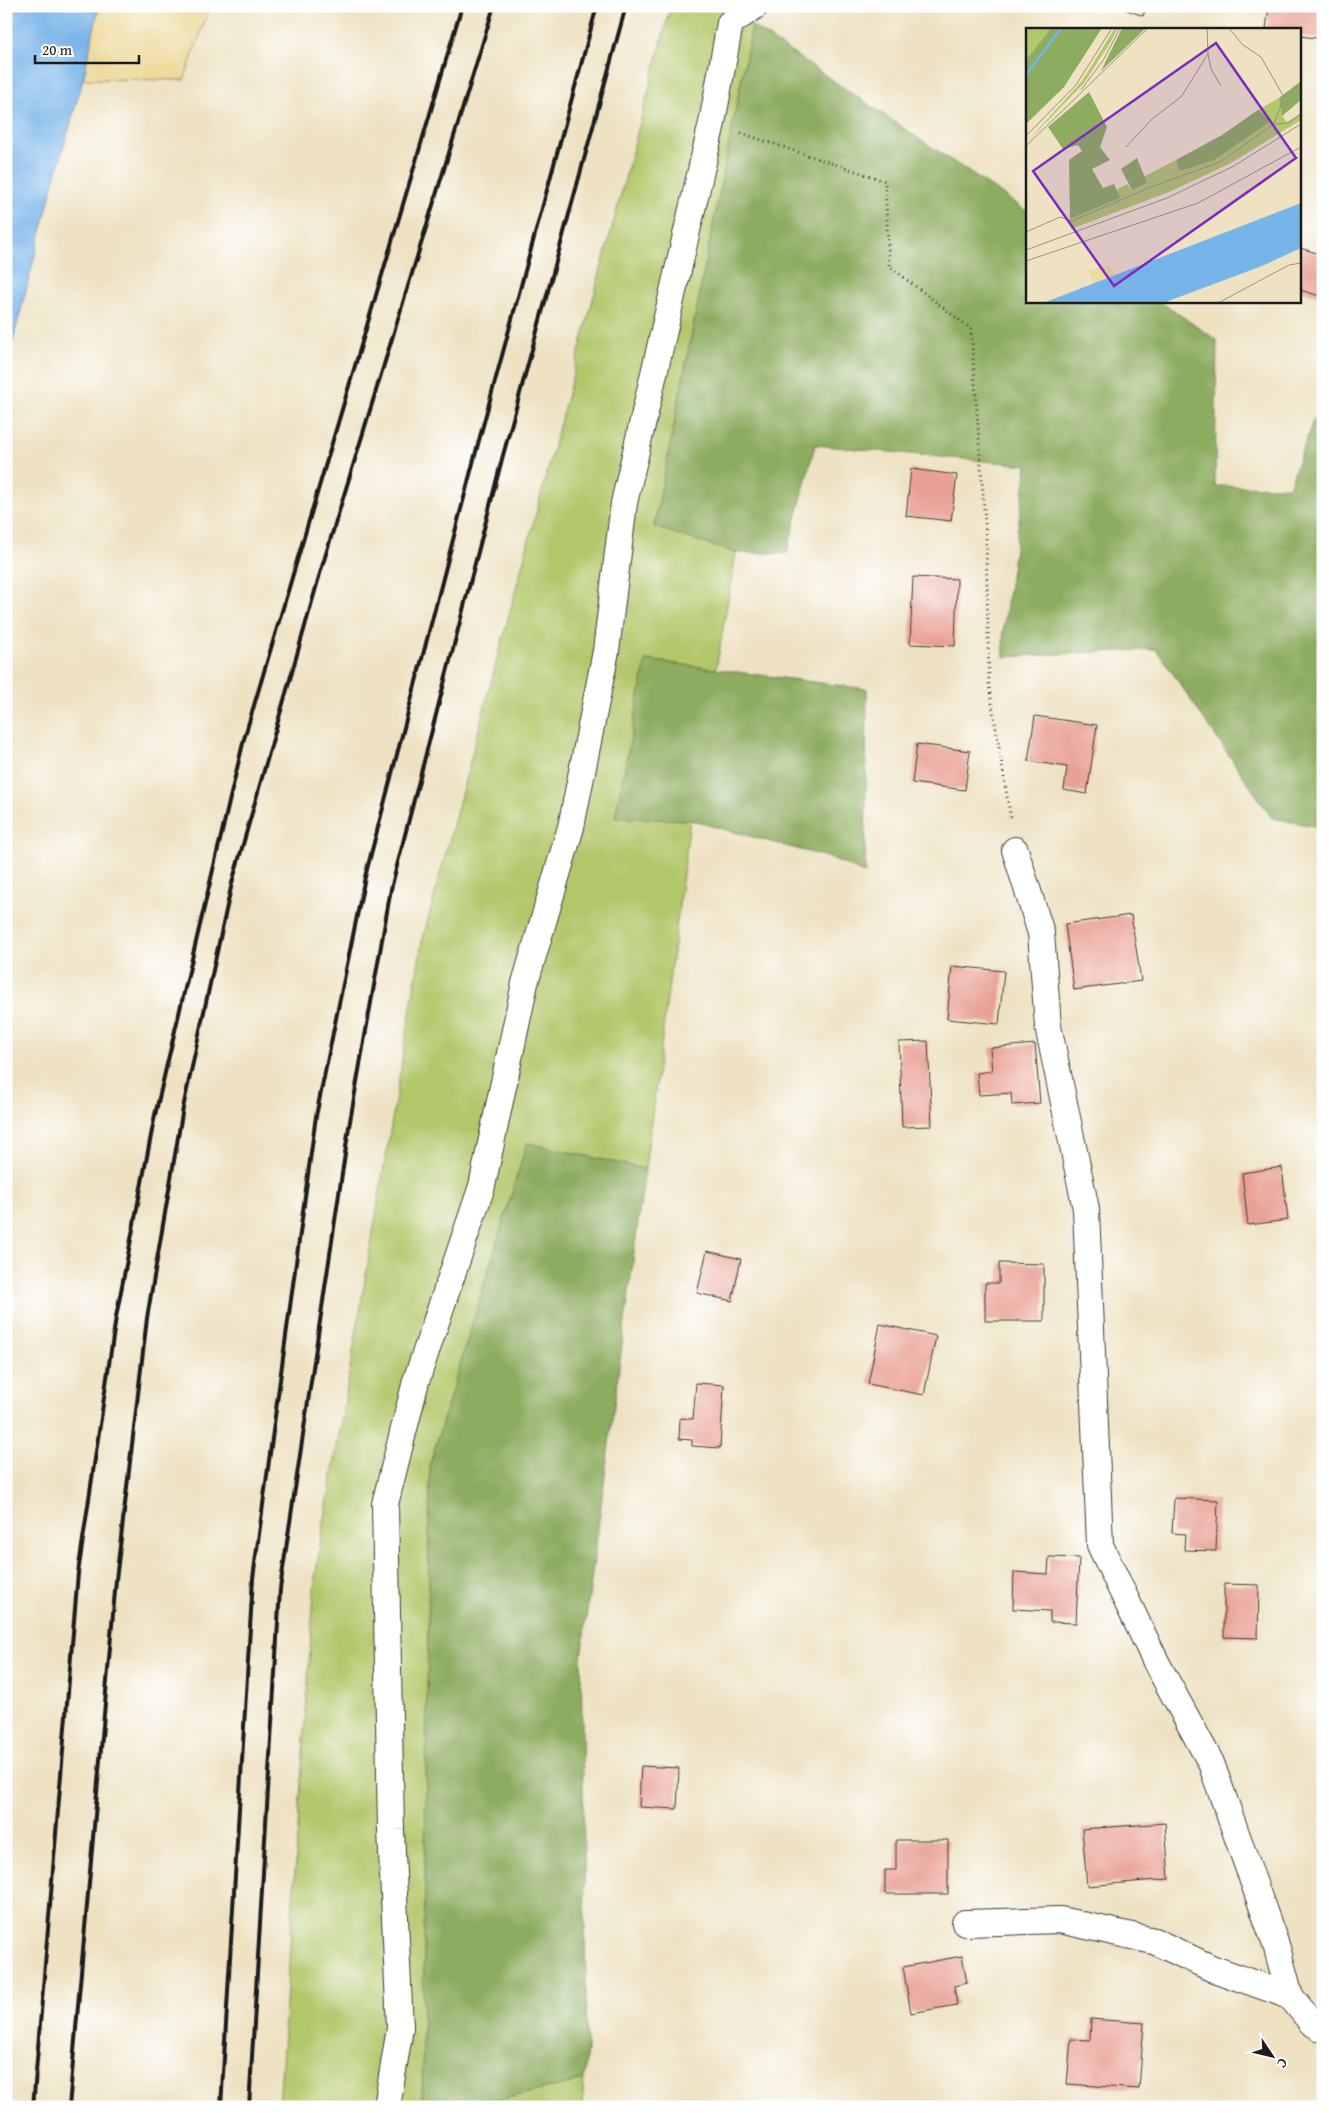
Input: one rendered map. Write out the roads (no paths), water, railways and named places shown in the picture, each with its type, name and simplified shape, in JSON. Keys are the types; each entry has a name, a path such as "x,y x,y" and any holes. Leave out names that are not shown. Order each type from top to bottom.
{"street":[{"path":"387,2107 400,2028 391,1830 385,1504 416,1381 482,1186 525,983 571,827 606,651 624,503 712,123 730,23 755,6"},
{"path":"1016,850 1041,933 1048,1026 1086,1209 1100,1545 1156,1662 1211,1763 1278,1948 1290,1996 1312,2023 1323,2029"},
{"path":"965,1923 1060,1920 1154,1941 1211,1968 1290,1996"}],"water":[{"path":"6,6 99,6 83,79 53,185 6,368"}],"railway":[{"path":"33,2107 78,1573 116,1317 155,1115 244,739 462,6"},
{"path":"69,2107 116,1580 147,1318 183,1108 232,883 321,570 494,6"},
{"path":"221,2107 253,1578 316,1116 365,877 478,444 597,6"},
{"path":"249,2107 280,1589 349,1127 391,889 502,459 626,6"}]}
